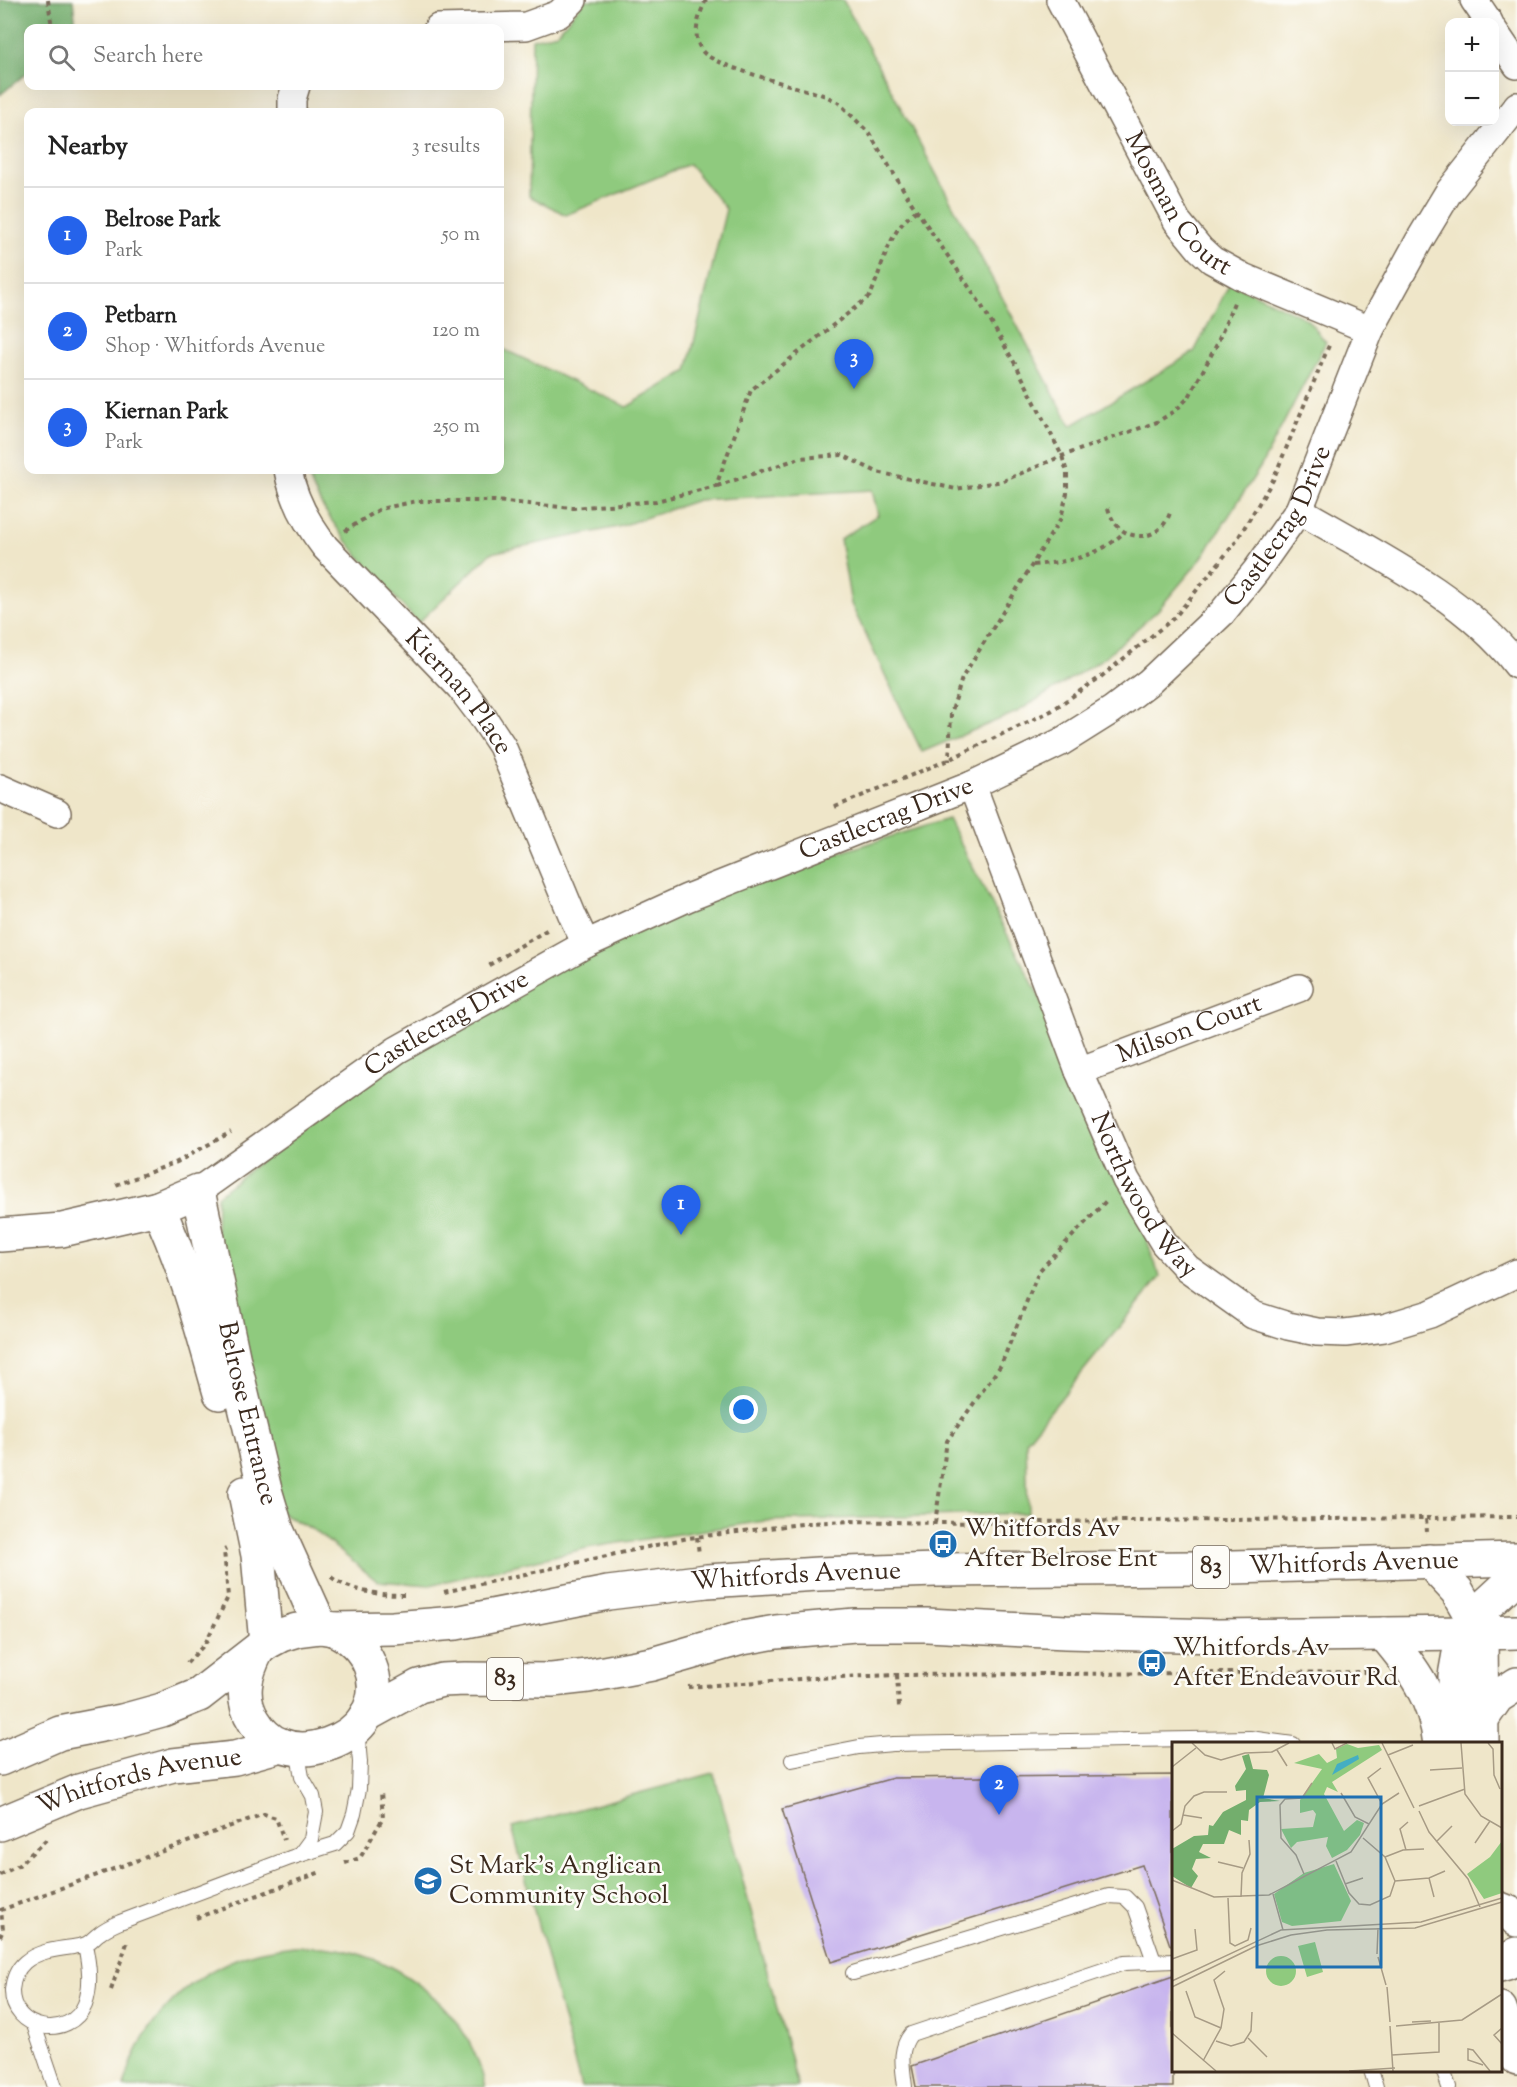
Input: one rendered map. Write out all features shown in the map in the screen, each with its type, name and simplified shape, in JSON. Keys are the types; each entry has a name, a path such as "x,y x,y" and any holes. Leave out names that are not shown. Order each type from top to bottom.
{"main road":[{"name":"Castlecrag Drive","path":"0,1235 62,1230 158,1208 198,1191"},
{"name":"Belrose Entrance","path":"198,1191 234,1361 268,1500 277,1530 327,1628"},
{"name":"Belrose Entrance","path":"158,1208 173,1239 191,1291 222,1399 255,1536 261,1647"},
{"name":"Whitfords Avenue","path":"0,1760 60,1733 122,1721 162,1710 199,1695 261,1647 281,1635 297,1630 393,1628 456,1623 608,1593 726,1580 936,1570 1195,1568 1517,1559"},
{"path":"1429,1561 1457,1591 1475,1629 1481,1732"},
{"path":"1457,1742 1456,1665 1460,1648 1475,1629 1485,1606 1510,1583 1517,1580"},
{"name":"Whitfords Avenue","path":"0,1824 79,1791 173,1765 235,1758 289,1747 328,1744 344,1737 362,1721 419,1686 442,1680 552,1680 588,1676 652,1664 742,1638 776,1632 855,1625 927,1625 1218,1636 1384,1634 1475,1629 1517,1632"},
{"path":"327,1628 343,1633 356,1643 370,1663 373,1691 362,1721"},
{"path":"1384,1634 1415,1671 1428,1696 1440,1742"},
{"name":"Whitfords Avenue","path":"261,1647 249,1666 245,1682 245,1699 250,1715 259,1729 271,1740 289,1747"},
{"path":"1481,1732 1497,1696 1517,1684"},
{"path":"1502,2015 1517,2058"}],"street":[{"path":"504,26 526,26 559,14 573,0"},
{"name":"Mosman Court","path":"1060,0 1177,221 1187,235 1206,254 1243,277 1370,330"},
{"path":"1474,0 1486,18"},
{"path":"1499,38 1517,65"},
{"path":"292,108 295,90"},
{"name":"Castlecrag Drive","path":"198,1191 397,1050 586,944 687,898 972,785 1061,742 1112,710 1149,682 1222,613 1256,571 1299,510 1370,330 1448,193 1517,106"},
{"name":"Kiernan Place","path":"289,474 300,507 325,548 460,687 502,746 586,944"},
{"path":"1299,510 1416,579 1452,604 1482,628 1517,665"},
{"name":"Northwood Way","path":"972,785 1079,1071 1126,1180 1144,1214 1164,1243 1187,1268 1253,1316 1317,1332 1344,1333 1384,1328 1430,1314 1517,1273"},
{"path":"0,788 57,813"},
{"name":"Milson Court","path":"1079,1071 1299,988"}],"lane":[{"path":"85,1945 89,1980 85,2003 79,2014 70,2022 59,2027 46,2028 34,2025 23,2018 12,1996 12,1983 24,1962 37,1954 85,1945 100,1932 120,1922 295,1856 335,1844 348,1831 354,1814 359,1789 362,1721"},
{"path":"792,1760 859,1747 893,1744 1250,1738 1284,1742"},
{"path":"289,1747 313,1796 316,1812 311,1839 295,1856"},
{"path":"853,1973 1109,1896 1125,1897 1135,1907 1154,1961"},
{"path":"905,2087 903,2044 911,2034 1124,1963 1172,1961"},
{"path":"34,2025 55,2087"},
{"path":"1372,2072 1376,2087"},
{"path":"1444,2072 1449,2087"}],"path":[{"path":"48,0 51,24"},
{"path":"706,0 698,18 697,36 704,52 721,63 823,95 838,102 869,133 917,210 980,303 1018,369 1068,472 1068,493 1061,518 962,678 951,714 948,760 972,785"},
{"path":"716,486 751,390 870,296 880,275 891,240 902,223 917,210"},
{"path":"325,548 341,534 380,509 417,501 495,501 573,508 656,501 716,486 800,458 842,455 878,472 956,489 1003,481 1062,456 1157,422 1175,411 1189,397 1217,344 1243,277"},
{"path":"834,808 948,760 1051,711 1102,676 1175,617 1235,543 1273,480 1329,345"},
{"path":"1108,508 1111,519 1117,527 1136,536 1159,530 1166,524 1170,513"},
{"path":"1032,565 1066,562 1095,552 1124,532"},
{"path":"481,970 539,934 573,917"},
{"path":"106,1187 177,1162 238,1128"},
{"path":"433,1594 688,1538 809,1523 850,1521 935,1523 947,1441 1001,1365 1039,1271 1126,1180"},
{"path":"1426,1518 1517,1517"},
{"path":"183,1668 205,1644 228,1597 224,1550 255,1536"},
{"path":"323,1570 341,1584 383,1595 413,1595"},
{"path":"682,1688 765,1681 897,1675 1384,1672"},
{"path":"897,1675 899,1707"},
{"path":"0,1936 3,1930 1,1910 264,1815 276,1818 295,1856 298,1881 190,1920"},
{"path":"0,1875 19,1865 51,1835"},
{"path":"107,2000 125,1944 136,1940"}],"green space":[{"path":"0,0 73,0 76,24 24,24 24,75 0,95"},
{"path":"585,0 843,0 1071,426 1194,352 1231,281 1307,319 1326,342 1261,466 1201,559 1158,610 1104,658 1017,712 922,752 851,604 840,539 878,515 872,490 698,500 618,527 491,553 418,623 338,529 313,488 308,474 504,474 504,349 627,407 687,371 726,209 689,164 566,215 529,196 532,39 557,33"},
{"path":"948,819 1088,1091 1126,1180 1160,1277 1026,1441 1028,1513 765,1521 592,1547 430,1585 377,1581 315,1531 281,1513 215,1274 217,1196 386,1058 580,933"},
{"path":"714,1773 798,2087 581,2087 512,1827"},
{"path":"294,1946 326,1947 353,1953 375,1960 416,1982 450,2014 463,2032 476,2056 486,2087 124,2087 131,2063 142,2041 156,2020 191,1985 211,1971 234,1960 257,1952"}],"building":[{"path":"1172,1775 1172,1944 1170,1945 1142,1865 831,1962 782,1809 893,1778"},
{"path":"1172,1976 1173,2087 916,2087 912,2066"}],"place":[{"name":"Kiernan Park","path":"854,389"},
{"name":"Belrose Park","path":"681,1235"},
{"name":"Whitfords Av After Belrose Ent","path":"943,1544"},
{"name":"Whitfords Av After Endeavour Rd","path":"1152,1663"},
{"name":"Petbarn","path":"999,1815"},
{"name":"St Mark's Anglican Community School","path":"428,1881"}]}
